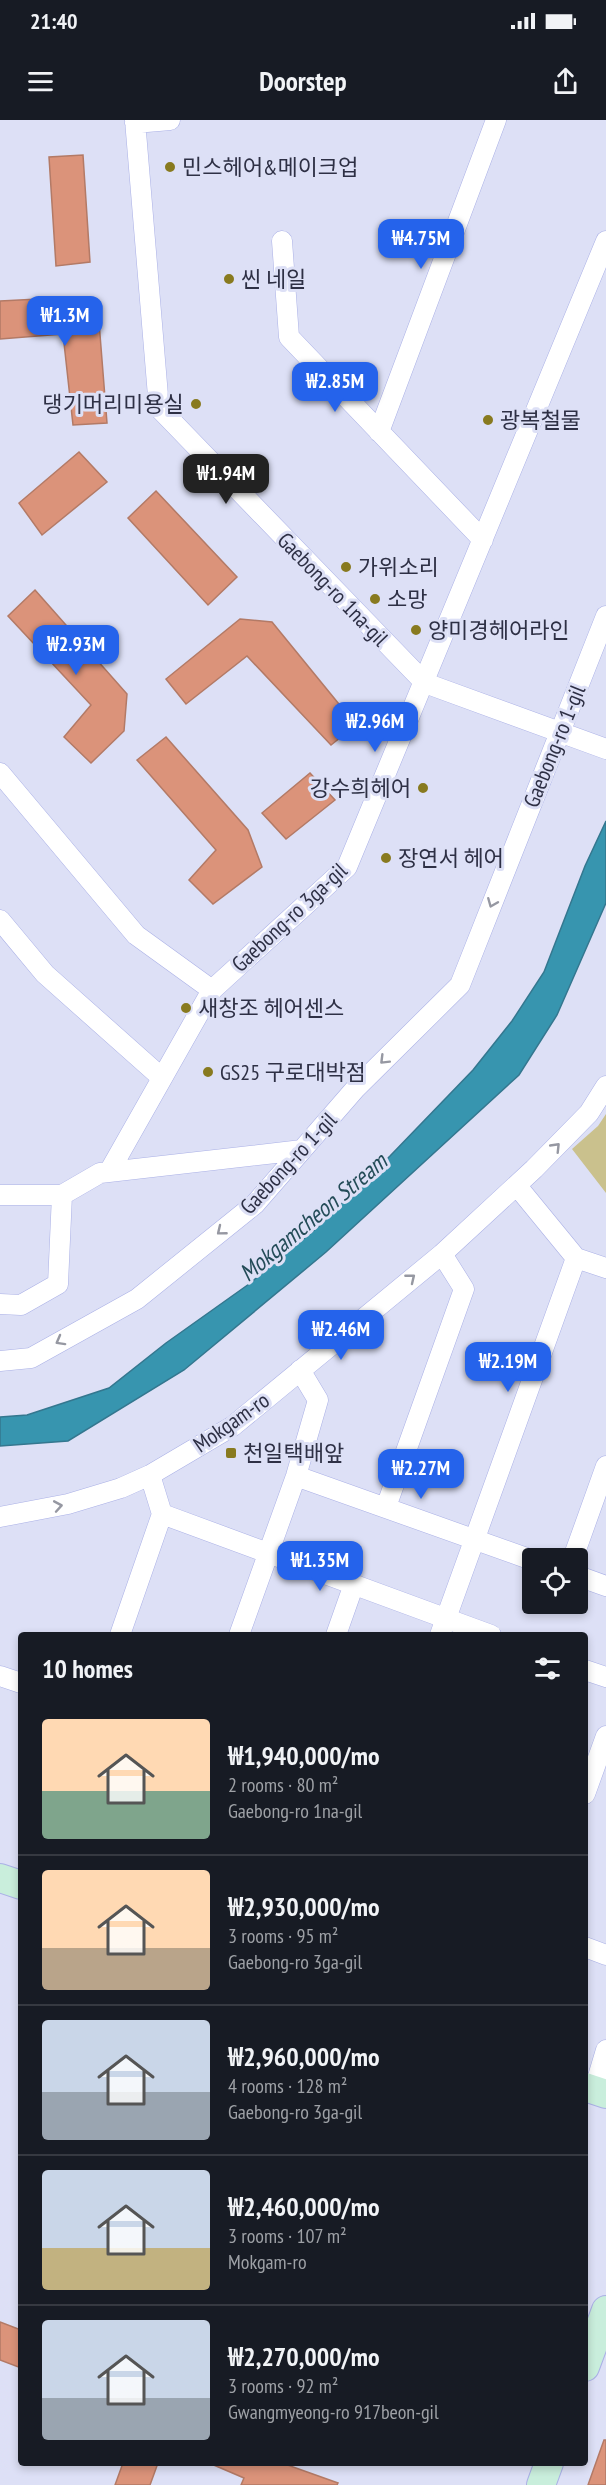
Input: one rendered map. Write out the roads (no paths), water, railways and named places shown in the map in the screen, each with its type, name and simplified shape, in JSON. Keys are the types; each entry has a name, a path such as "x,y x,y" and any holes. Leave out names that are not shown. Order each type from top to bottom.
{"main road":[{"path":"0,1878 18,1884"},
{"path":"588,2359 606,2310"},
{"path":"541,2485 548,2466"}],"street":[{"path":"135,121 170,120"},
{"path":"379,432 496,120"},
{"name":"Gaebong-ro 1na-gil","path":"135,121 159,408 424,683 606,748"},
{"path":"282,241 289,337 483,540"},
{"name":"Gaebong-ro 3ga-gil","path":"109,1172 212,990 347,867 605,248"},
{"name":"Gaebong-ro 1-gil","path":"0,1361 31,1358 137,1299 255,1204 355,1089 460,984 568,734 606,616"},
{"name":"Gaebong-ro 3ga-gil","path":"0,773 136,935 212,990"},
{"path":"0,920 45,974 162,1078"},
{"name":"Mokgam-ro","path":"0,1517 68,1504 121,1488 150,1475 233,1426 442,1254 517,1186 590,1113 606,1086"},
{"path":"0,1195 62,1195 100,1173 302,1150"},
{"path":"517,1186 576,1258 606,1268"},
{"path":"0,1304 21,1305 58,1284 62,1195"},
{"path":"386,1508 464,1289 442,1254"},
{"path":"443,1627 576,1258"},
{"path":"240,1632 296,1476 318,1400 300,1371"},
{"path":"577,1548 606,1466"},
{"path":"121,1632 162,1514 150,1475"},
{"path":"296,1476 522,1556"},
{"path":"162,1514 354,1584 443,1627 473,1632"},
{"path":"588,1580 606,1586"},
{"path":"337,1632 354,1584"},
{"path":"588,1671 606,1677"},
{"path":"0,1676 18,1682"},
{"path":"588,1786 606,1736"},
{"path":"588,1948 606,1955"},
{"path":"595,2090 606,2050"}],"water":[{"path":"606,821 606,903 557,1015 519,1075 326,1252 184,1370 68,1441 0,1446 0,1417 27,1415 109,1388 166,1343 249,1284 319,1226 390,1156 473,1070 512,1021 544,972 585,866"}],"place":[{"name":"민스헤어&메이크업","path":"170,167"},
{"name":"씬 네일","path":"229,279"},
{"name":"댕기머리미용실","path":"196,404"},
{"name":"광복철물","path":"488,420"},
{"name":"가위소리","path":"346,567"},
{"name":"소망","path":"375,599"},
{"name":"양미경헤어라인","path":"416,630"},
{"name":"강수희헤어","path":"423,788"},
{"name":"장연서 헤어","path":"386,858"},
{"name":"새창조 헤어센스","path":"186,1008"},
{"name":"GS25 구로대박점","path":"208,1072"},
{"name":"천일택배앞","path":"231,1453"}],"water label":[{"name":"Mokgamcheon Stream","path":"313,1217"}]}
